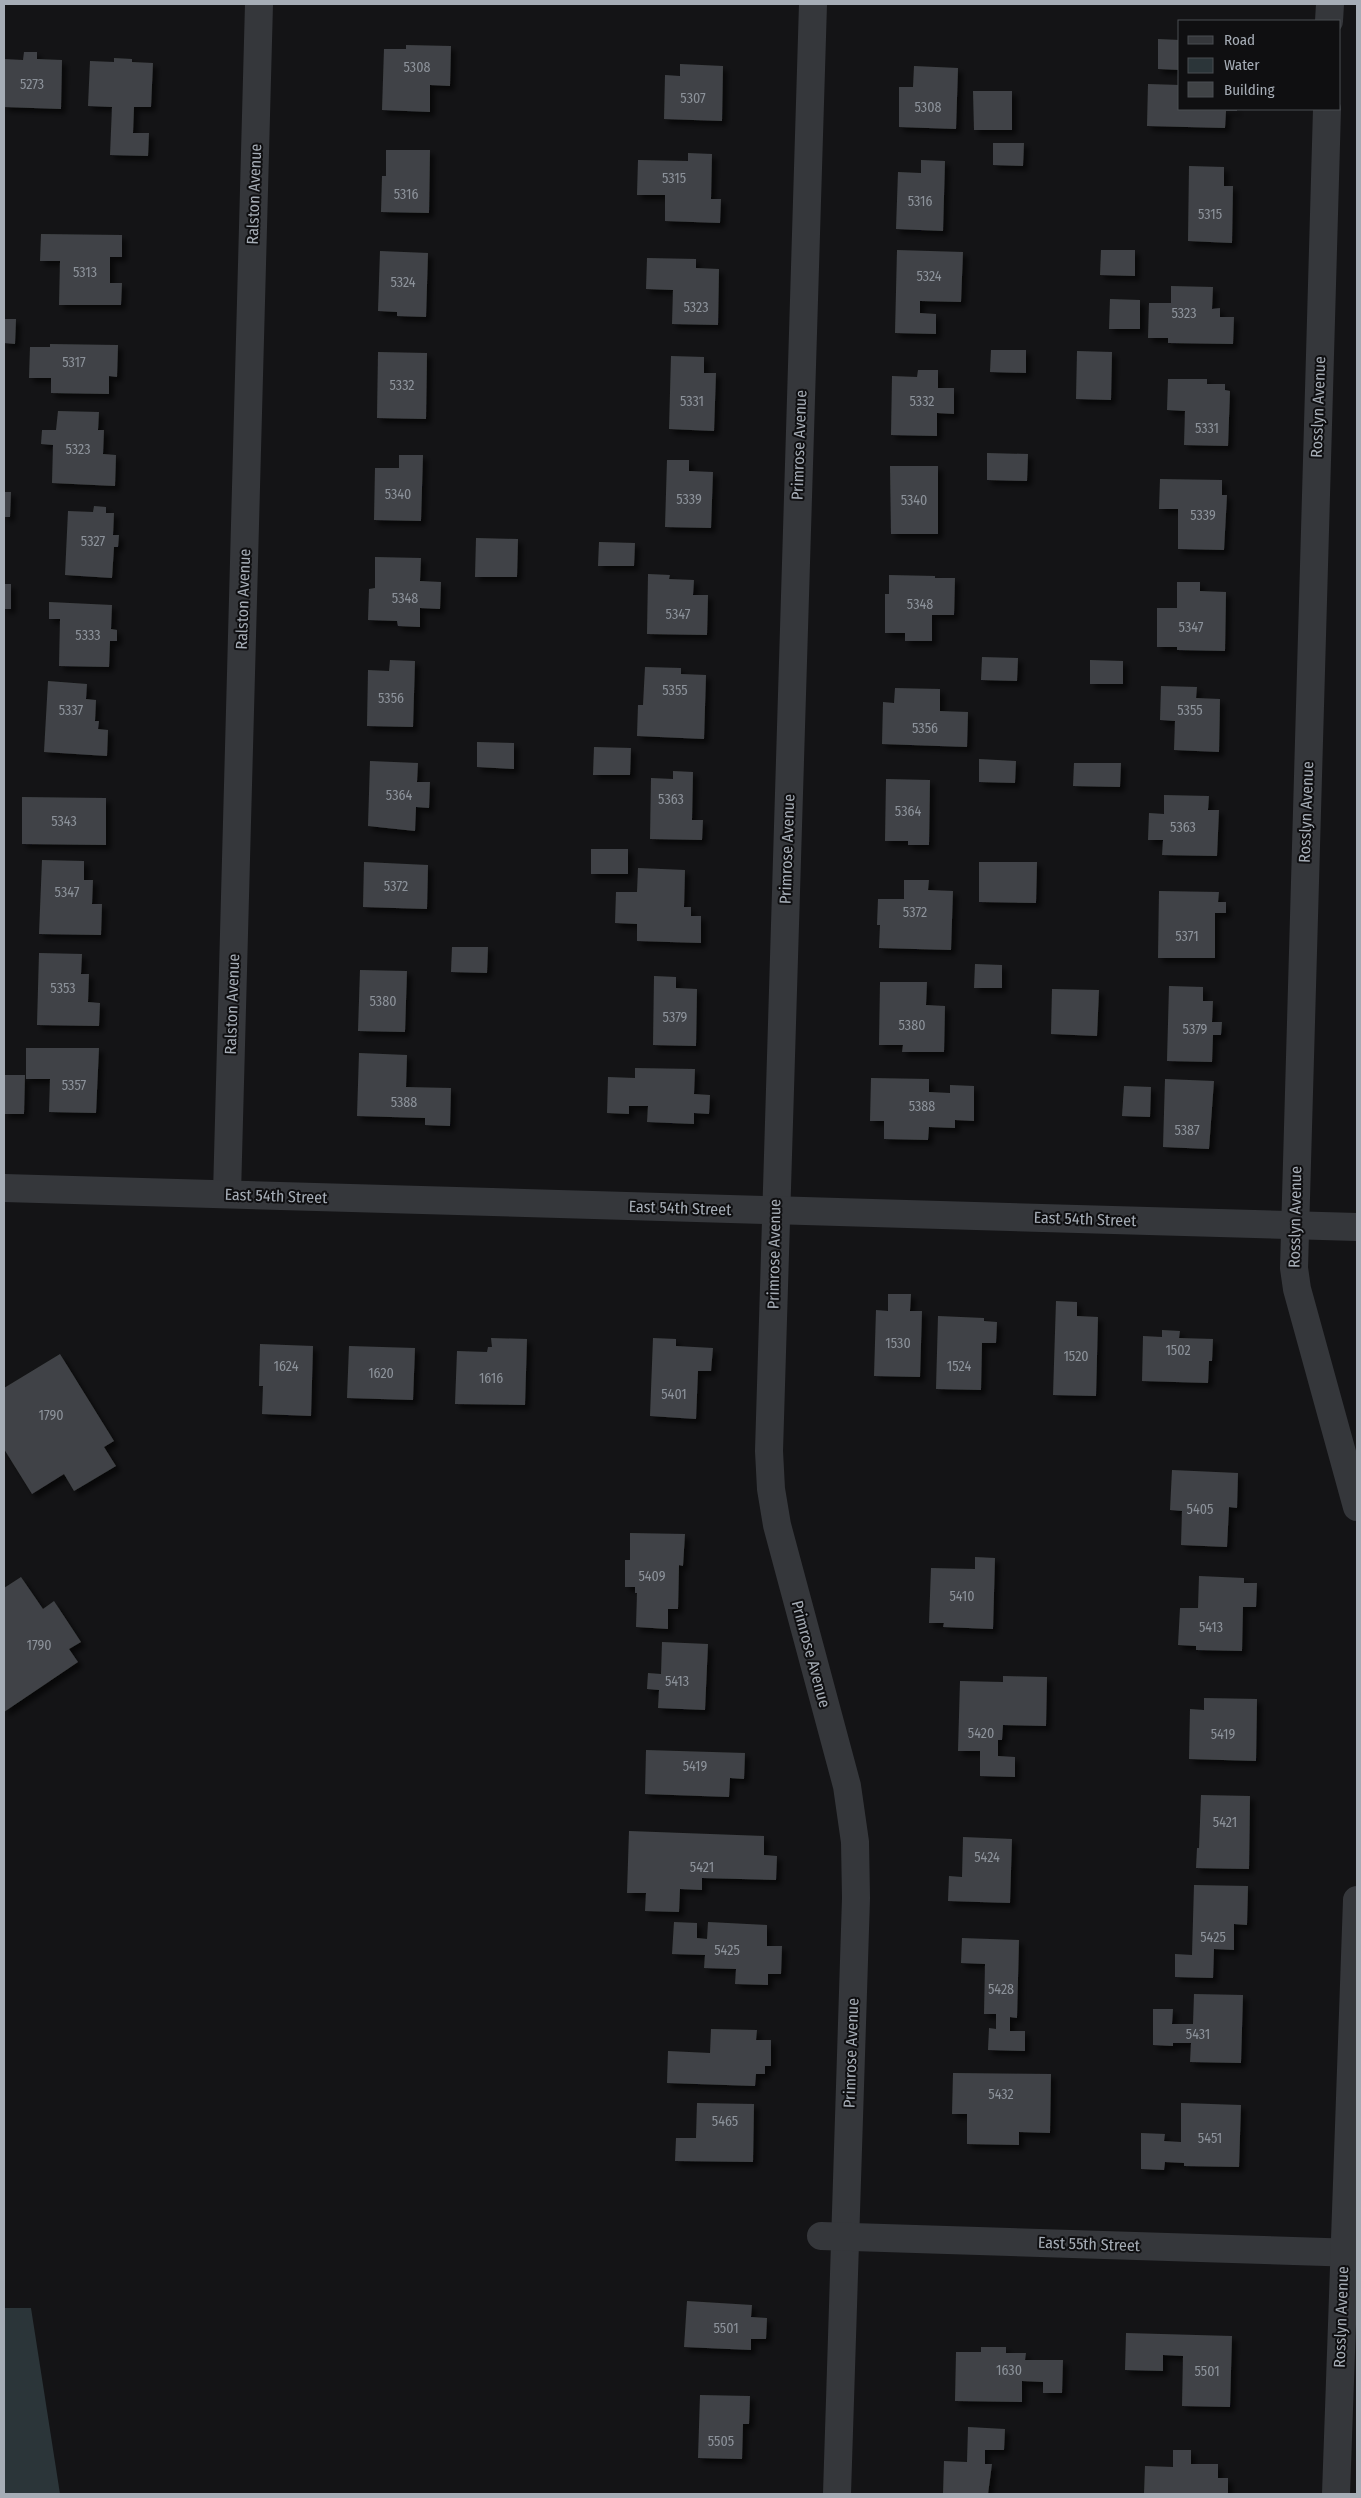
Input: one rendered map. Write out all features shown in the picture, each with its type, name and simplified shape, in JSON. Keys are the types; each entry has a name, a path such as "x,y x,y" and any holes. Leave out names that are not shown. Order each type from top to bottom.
{"street":[{"name":"Ralston Avenue","path":"227,1194 259,4"},
{"name":"Primrose Avenue","path":"813,4 769,1451 771,1489 781,1544 847,1786 855,1842 856,1898 833,2236 837,2494"},
{"path":"1329,20 1330,4"},
{"name":"Rosslyn Avenue","path":"1327,110 1294,1225 1294,1280 1357,1507"},
{"name":"East 54th Street","path":"4,1188 1357,1227"},
{"name":"Rosslyn Avenue","path":"1336,2494 1350,2253 1357,1900"},
{"name":"East 55th Street","path":"833,2236 1350,2253"}],"water":[{"path":"4,2308 31,2308 60,2494 4,2494"}],"building":[{"path":"1158,39 1178,40 1178,70 1158,69"},
{"path":"406,45 451,46 450,86 430,85 430,112 382,110 384,49 406,49"},
{"path":"24,52 37,52 37,59 62,60 61,109 4,107 4,59 23,60"},
{"path":"114,58 132,59 132,62 153,63 151,107 134,107 133,133 149,133 148,156 110,155 112,107 88,106 90,61 114,62"},
{"path":"680,64 723,66 722,121 664,119 665,75 680,76"},
{"path":"914,66 958,68 956,129 899,127 899,87 913,87"},
{"path":"1148,84 1178,85 1178,110 1237,110 1226,111 1225,128 1147,126"},
{"path":"973,91 1012,91 1012,130 974,130"},
{"path":"993,143 1024,143 1023,166 993,165"},
{"path":"386,150 430,150 429,213 381,212 382,176 386,176"},
{"path":"688,153 712,154 711,199 721,199 720,223 665,221 665,195 637,195 638,160 688,161"},
{"path":"921,160 945,161 943,231 896,229 898,172 921,173"},
{"path":"1189,166 1224,167 1224,186 1233,186 1232,243 1188,241"},
{"path":"41,234 122,235 122,257 110,257 110,283 122,283 121,305 59,305 60,261 40,261"},
{"path":"897,250 963,252 961,302 920,301 920,313 936,314 936,334 895,333"},
{"path":"1101,250 1135,250 1135,276 1100,275"},
{"path":"380,251 428,253 426,317 397,316 397,312 378,311"},
{"path":"647,258 696,259 696,268 719,269 718,325 672,324 673,290 646,289"},
{"path":"1171,286 1213,287 1212,309 1220,308 1220,317 1234,317 1233,344 1168,343 1168,338 1148,338 1149,303 1171,303"},
{"path":"1110,299 1140,300 1140,329 1109,329"},
{"path":"4,319 16,319 15,344 4,343"},
{"path":"50,344 118,345 117,377 109,376 109,394 51,393 51,378 29,378 30,347 50,347"},
{"path":"991,350 1026,350 1026,373 990,372"},
{"path":"1077,351 1112,352 1111,400 1076,399"},
{"path":"378,352 427,353 426,419 377,418"},
{"path":"671,356 704,357 704,373 716,373 714,431 669,429"},
{"path":"918,370 938,370 938,388 954,388 954,414 937,413 937,436 891,435 892,376 917,377"},
{"path":"1168,379 1207,379 1207,384 1225,384 1225,390 1230,391 1228,446 1184,445 1185,411 1167,410"},
{"path":"58,411 99,412 98,430 104,430 103,454 116,455 115,486 52,483 53,445 41,444 42,430 56,430"},
{"path":"987,453 1028,454 1027,481 987,480"},
{"path":"399,455 423,455 421,521 374,520 375,468 399,468"},
{"path":"667,460 689,460 689,471 713,472 711,528 665,527"},
{"path":"890,466 938,466 938,534 891,534"},
{"path":"1160,479 1222,480 1222,495 1227,495 1224,550 1178,549 1178,509 1159,509"},
{"path":"4,492 11,492 10,517 4,517"},
{"path":"94,506 106,507 106,513 114,513 113,535 119,535 118,547 114,547 112,578 65,575 68,511 93,512"},
{"path":"476,538 518,539 517,577 475,577"},
{"path":"599,542 635,543 634,566 598,566"},
{"path":"375,557 421,558 420,581 441,582 440,609 420,608 420,627 398,626 397,621 368,620 369,589 375,588"},
{"path":"648,574 670,575 669,579 694,580 693,595 708,595 707,635 647,634"},
{"path":"889,575 955,578 954,615 932,615 932,641 905,641 905,633 885,633 885,594 889,594"},
{"path":"1177,582 1200,582 1200,591 1226,592 1225,651 1177,650 1177,647 1157,647 1157,608 1177,608"},
{"path":"4,584 11,584 11,609 4,609"},
{"path":"49,602 112,605 111,629 117,630 117,641 110,641 109,667 59,666 60,619 49,619"},
{"path":"982,657 1018,658 1017,681 981,680"},
{"path":"390,660 415,661 413,727 367,726 368,670 389,671"},
{"path":"1090,660 1123,661 1123,684 1090,684"},
{"path":"645,667 681,668 681,674 706,675 704,739 637,736 638,705 643,705"},
{"path":"48,681 87,684 86,699 96,700 95,721 99,721 98,729 108,730 107,756 44,752"},
{"path":"1161,686 1197,687 1196,698 1220,699 1219,752 1174,750 1175,721 1160,720"},
{"path":"895,688 940,689 940,711 968,712 967,747 882,744 883,702 894,703"},
{"path":"477,742 514,743 514,769 477,767"},
{"path":"594,747 631,748 630,775 593,775"},
{"path":"979,759 1016,761 1015,783 979,782"},
{"path":"370,761 418,763 417,782 430,782 429,808 416,807 415,831 368,826"},
{"path":"1074,763 1121,763 1120,787 1073,786"},
{"path":"673,771 693,772 692,820 703,820 702,840 650,839 651,778 673,779"},
{"path":"886,779 930,780 929,845 908,845 908,841 885,841"},
{"path":"1164,795 1209,796 1208,810 1219,810 1217,856 1162,855 1163,840 1148,840 1149,813 1164,814"},
{"path":"22,797 106,798 106,845 22,844"},
{"path":"591,849 628,849 628,874 591,874"},
{"path":"42,860 84,861 84,880 93,880 92,904 102,904 101,935 39,934"},
{"path":"364,862 428,865 427,909 363,907"},
{"path":"979,862 1037,862 1036,903 979,902"},
{"path":"638,868 685,870 684,907 691,907 691,916 701,916 701,943 637,941 637,924 615,923 616,892 637,892"},
{"path":"904,880 929,880 928,890 953,891 951,950 879,948 880,925 877,925 878,899 904,899"},
{"path":"1159,891 1219,892 1218,902 1226,902 1226,913 1215,913 1215,958 1158,958"},
{"path":"452,947 488,947 487,973 451,972"},
{"path":"39,953 82,954 81,974 89,974 88,1002 100,1003 99,1026 37,1025"},
{"path":"975,964 1002,965 1002,988 974,988"},
{"path":"360,970 407,971 405,1032 358,1031"},
{"path":"654,976 676,977 676,988 697,989 696,1046 653,1045"},
{"path":"880,982 927,982 926,1005 945,1006 944,1052 902,1052 903,1045 879,1045"},
{"path":"1169,986 1203,987 1203,1001 1213,1001 1212,1022 1222,1022 1221,1035 1213,1035 1212,1062 1167,1061"},
{"path":"1052,989 1099,990 1097,1036 1051,1034"},
{"path":"26,1048 99,1048 96,1113 49,1112 50,1079 26,1079"},
{"path":"359,1053 407,1055 406,1087 451,1088 450,1126 425,1125 425,1118 357,1116"},
{"path":"635,1068 695,1069 694,1094 710,1095 709,1114 694,1113 694,1124 647,1122 648,1106 629,1106 629,1114 607,1113 608,1077 635,1078"},
{"path":"4,1075 25,1075 24,1114 4,1114"},
{"path":"871,1078 929,1079 929,1092 950,1093 950,1085 974,1086 974,1121 955,1120 955,1128 929,1127 928,1140 884,1139 884,1121 870,1121"},
{"path":"1165,1079 1214,1081 1209,1149 1163,1147"},
{"path":"1124,1086 1151,1087 1150,1117 1122,1116"},
{"path":"888,1294 911,1294 910,1311 922,1311 920,1377 874,1376 876,1310 888,1311"},
{"path":"1056,1301 1077,1302 1077,1316 1098,1317 1096,1396 1053,1395"},
{"path":"938,1316 984,1318 984,1321 997,1322 996,1343 982,1343 981,1390 936,1389"},
{"path":"1162,1330 1180,1331 1179,1338 1213,1339 1208,1383 1142,1381 1143,1336 1162,1337"},
{"path":"491,1338 527,1339 525,1405 455,1404 457,1351 487,1352 488,1347 492,1347"},
{"path":"653,1338 676,1339 676,1346 713,1348 711,1371 698,1371 696,1419 650,1416"},
{"path":"260,1344 313,1346 311,1416 262,1414 263,1386 259,1386"},
{"path":"349,1346 415,1348 413,1400 347,1398"},
{"path":"60,1354 114,1441 104,1447 116,1466 74,1491 64,1474 32,1494 4,1449 4,1388"},
{"path":"1172,1470 1238,1473 1237,1508 1229,1507 1227,1547 1181,1545 1182,1511 1170,1510"},
{"path":"630,1533 685,1534 683,1566 679,1565 678,1609 668,1609 668,1629 636,1627 637,1593 635,1593 635,1587 625,1587 625,1560 630,1560"},
{"path":"975,1557 995,1558 993,1629 943,1627 944,1623 929,1623 931,1568 975,1569"},
{"path":"1199,1576 1244,1578 1244,1583 1257,1583 1256,1607 1243,1607 1242,1651 1196,1650 1196,1646 1178,1645 1180,1608 1198,1608"},
{"path":"21,1577 43,1609 54,1601 81,1642 69,1649 78,1662 4,1712 4,1588"},
{"path":"662,1642 708,1644 705,1710 658,1708 659,1690 647,1689 648,1673 661,1674"},
{"path":"1003,1676 1047,1677 1046,1726 1003,1725 1002,1740 998,1740 998,1756 1015,1757 1015,1777 980,1776 980,1751 958,1751 960,1681 1003,1682"},
{"path":"1204,1698 1257,1699 1256,1761 1189,1759 1190,1709 1204,1710"},
{"path":"646,1750 745,1753 744,1779 730,1778 729,1797 645,1794"},
{"path":"1201,1795 1250,1796 1249,1869 1196,1868 1197,1848 1199,1848"},
{"path":"629,1831 764,1836 764,1855 777,1856 776,1880 702,1878 702,1890 680,1889 679,1912 645,1911 646,1893 627,1893"},
{"path":"963,1837 1012,1839 1010,1903 948,1901 949,1876 962,1877"},
{"path":"1194,1885 1248,1886 1247,1925 1234,1924 1234,1950 1214,1949 1213,1978 1175,1977 1175,1954 1192,1955"},
{"path":"674,1922 697,1923 697,1938 707,1939 708,1922 767,1925 767,1946 782,1946 781,1974 768,1974 768,1985 735,1984 736,1969 704,1968 705,1955 672,1954"},
{"path":"962,1938 1019,1940 1017,2018 1010,2017 1010,2031 1025,2031 1025,2051 988,2050 989,2028 996,2029 996,2014 984,2014 985,1964 961,1963"},
{"path":"1194,1994 1243,1995 1241,2063 1190,2062 1191,2043 1173,2043 1173,2046 1153,2045 1153,2009 1173,2009 1172,2024 1193,2024"},
{"path":"711,2029 757,2030 756,2040 771,2040 771,2066 765,2066 765,2074 756,2074 755,2086 667,2083 668,2051 710,2053"},
{"path":"953,2073 1051,2074 1050,2133 1019,2132 1019,2145 967,2144 967,2114 952,2114"},
{"path":"697,2103 754,2104 753,2162 675,2161 676,2138 696,2138"},
{"path":"1181,2103 1241,2105 1239,2167 1184,2166 1184,2163 1165,2162 1164,2170 1141,2169 1141,2133 1165,2134 1164,2141 1181,2142"},
{"path":"687,2301 752,2305 751,2317 767,2318 766,2339 751,2339 751,2350 684,2347"},
{"path":"1126,2333 1232,2336 1230,2407 1182,2406 1183,2356 1163,2355 1163,2371 1125,2370"},
{"path":"981,2347 1006,2347 1006,2353 1026,2353 1025,2360 1063,2360 1062,2393 1043,2393 1043,2382 1022,2381 1022,2402 955,2401 956,2352 981,2352"},
{"path":"700,2395 750,2396 749,2424 743,2424 742,2459 698,2458"},
{"path":"968,2427 1005,2429 1004,2450 985,2450 985,2464 992,2464 988,2494 943,2494 944,2461 967,2462"},
{"path":"1173,2450 1191,2450 1191,2464 1218,2464 1218,2478 1228,2478 1228,2494 1144,2494 1145,2466 1173,2467"}]}
